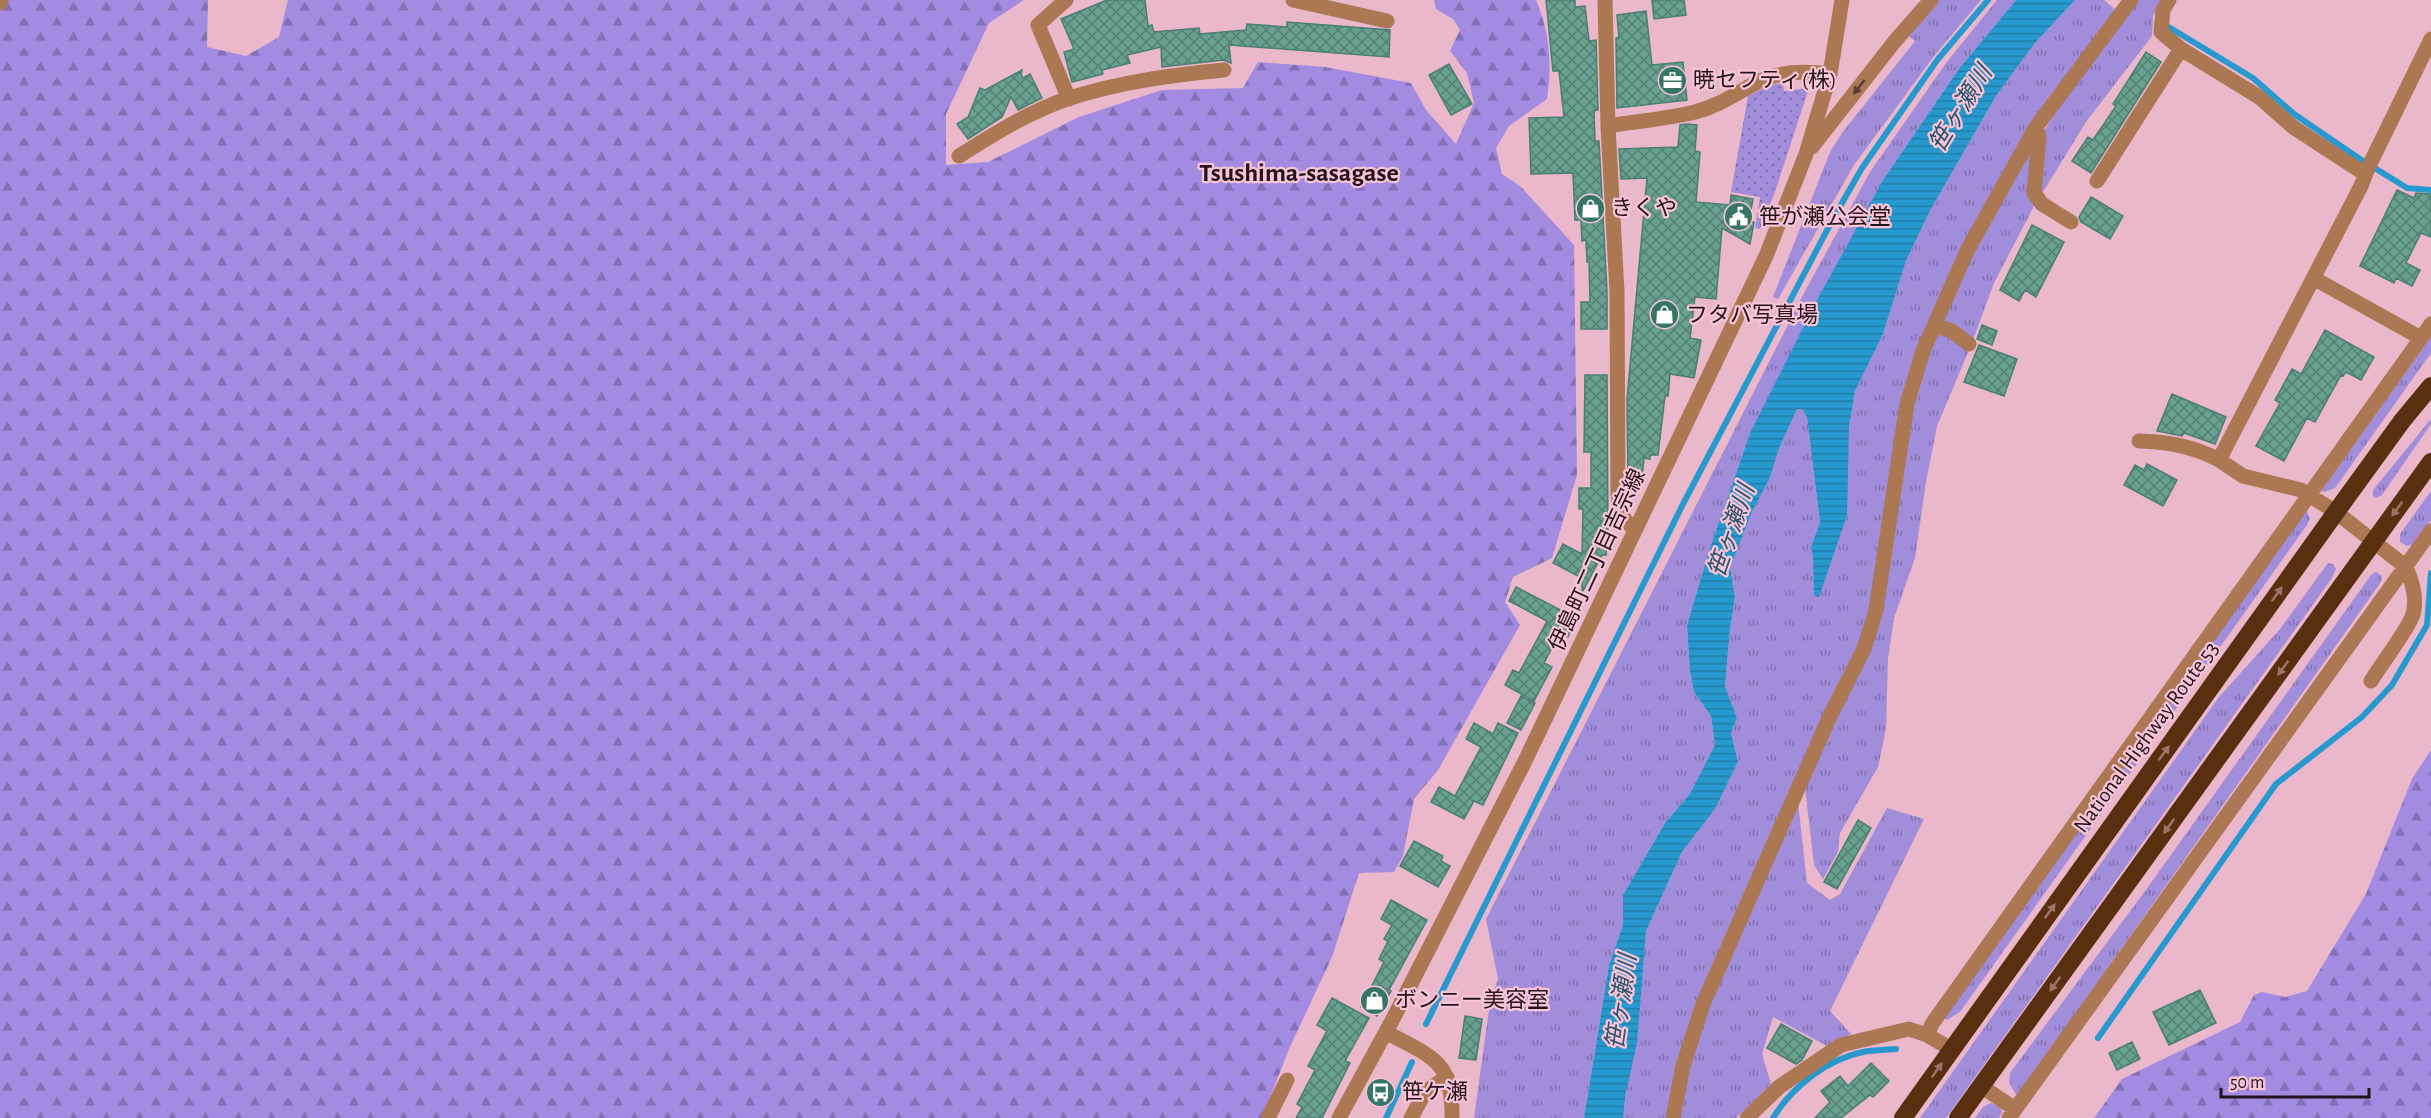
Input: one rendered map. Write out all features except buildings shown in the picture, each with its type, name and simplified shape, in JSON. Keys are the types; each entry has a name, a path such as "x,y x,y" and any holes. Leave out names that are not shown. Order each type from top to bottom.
{"highway":[{"name":"National Highway Route 53","path":"1903,1118 2336,512 2402,421 2431,386"},
{"path":"1958,1118 2431,462"}],"street":[{"path":"1066,0 1038,25 1069,99"},
{"path":"1293,0 1387,21"},
{"path":"1605,0 1608,126 1617,292 1618,494 1620,513 1625,523 1636,529"},
{"name":"伊島町二丁目吉宗線","path":"1339,1118 1386,1032 1525,761 1754,283 1806,154 1830,74 1842,0"},
{"path":"1806,154 1895,41 1931,0"},
{"path":"1673,1118 1683,1066 1703,1004 1830,716 1863,649 1876,610 1907,404 1923,351 1967,251 2036,127 2131,0"},
{"path":"2169,0 2163,10 2161,32 2181,49 2259,97 2293,127 2368,168"},
{"path":"2219,460 2315,279 2431,39"},
{"path":"2097,181 2181,49"},
{"path":"959,156 1002,129 1069,99 1162,76 1224,70"},
{"path":"1608,126 1696,112 1721,103 1759,81 1780,74 1816,72 1830,74"},
{"path":"2036,127 2039,137 2034,193 2042,204 2071,222"},
{"path":"2315,279 2421,338"},
{"path":"1927,1035 1939,1014 2431,324"},
{"path":"1935,326 1952,331 1969,344"},
{"path":"2139,441 2168,442 2203,452 2243,476 2301,490 2336,512 2406,567 2414,595 2413,616 2371,681"},
{"path":"1981,1086 2012,1114 2431,531"},
{"path":"1747,1118 1779,1087 1841,1045 1909,1029 1927,1035 1951,1049"},
{"path":"1386,1032 1438,1061 1453,1094 1452,1118"},
{"path":"1411,1118 1425,1092 1447,1077"},
{"path":"1268,1118 1287,1080"}],"green space":[{"path":"0,0 208,0 207,47 246,56 279,37 288,0 1024,0 989,23 946,114 946,165 988,162 1079,117 1162,90 1243,88 1258,62 1325,67 1411,83 1426,110 1456,144 1474,103 1467,73 1450,51 1460,30 1453,19 1436,9 1434,0 1536,0 1549,49 1547,99 1509,126 1496,148 1502,174 1520,186 1574,245 1577,475 1552,558 1513,577 1505,602 1520,625 1438,770 1414,799 1403,856 1394,872 1359,873 1332,957 1289,1049 1262,1118 0,1118"},
{"path":"1939,0 1981,0 1934,56 1854,165 1778,299 1773,297 1830,152 1842,133 1915,41 1909,36"},
{"path":"1997,0 2016,0 1958,70 1883,180 1750,433 1710,548 1687,625 1690,672 1694,692 1711,716 1715,745 1689,795 1665,823 1623,895 1623,925 1609,965 1584,1118 1474,1118 1490,1003 1498,979 1486,919 1804,293 1870,172 1946,63"},
{"path":"2075,0 2104,0 2116,10 2061,83 1919,349 1872,609 1859,648 1697,1003 1668,1118 1623,1118 1646,931 1682,852 1715,809 1738,762 1731,733 1737,718 1725,686 1735,597 1730,568 1752,512 1770,478 1778,451 1797,409 1802,408 1807,417 1820,522 1811,547 1813,557 1849,427 1855,390 1883,334 1906,261 1931,209 1996,96 2035,43"},
{"path":"2138,0 2163,0 2153,16 2152,36 2086,122 2043,192 2038,187 2044,131 2070,88"},
{"path":"1783,83 1784,91 1809,88 1775,192 1760,229 1755,228 1760,197 1731,192 1748,96 1770,85"},
{"path":"2035,141 2035,204 1994,283 1973,340 1941,322 1972,254"},
{"path":"1937,331 1969,350 1937,426 1915,558 1894,618 1888,659 1886,729 1878,767 1840,833 1838,852 1823,879 1814,865 1805,787 1835,719 1869,652 1912,406"},
{"path":"2431,337 2431,353 2335,488 2321,491"},
{"path":"2431,419 2431,424 2382,495 2376,498 2373,496 2373,490"},
{"path":"2431,491 2431,520 2414,544 2407,546 2400,542 2400,534"},
{"path":"2306,510 2310,518 2307,525 1960,1012 1947,1020 1944,1018"},
{"path":"2328,563 2333,564 2336,569 2332,578 1946,1118 1920,1118 2219,697 2280,629"},
{"path":"2376,572 2382,576 2381,582 2017,1096 2009,1083 2010,1073 2148,887 2371,575"},
{"path":"2431,750 2431,1118 2094,1118 2122,1079 2240,1022 2254,995 2262,992 2285,997 2307,991 2366,894 2412,779"},
{"path":"1798,802 1807,883 1830,900 1840,894 1887,808 1924,819 1830,1011 1851,1034 1827,1046 1773,1017 1762,1054 1771,1084 1736,1118 1679,1118 1690,1068 1709,1005"},
{"path":"1991,1103 2000,1107 2002,1112 1999,1118 1975,1118 1983,1107"}],"water":[{"name":"笹ヶ瀬川","path":"2016,0 2075,0 2035,43 1996,96 1931,209 1906,261 1883,334 1855,391 1849,427 1847,515 1819,597 1814,595 1811,547 1820,522 1807,417 1802,409 1797,409 1778,451 1770,478 1752,512 1730,568 1735,597 1725,686 1737,718 1731,733 1738,762 1715,809 1682,852 1646,931 1637,1043 1626,1092 1623,1118 1584,1118 1609,965 1623,925 1623,895 1665,823 1689,795 1715,745 1711,716 1694,692 1690,672 1687,625 1710,548 1750,433 1817,300 1883,180 1958,70"}],"waterway":[{"path":"1426,1024 1683,504 1834,217 1862,168 1938,59 1988,0"},
{"path":"2167,26 2253,78 2294,114 2357,157 2407,188 2431,190"},
{"path":"2098,1038 2276,784 2362,717 2392,685 2427,625 2431,573"},
{"path":"1773,1118 1800,1085 1836,1061 1863,1052 1896,1049"},
{"path":"1386,1118 1412,1062"}],"place":[{"name":"暁セフティ(株)","path":"1672,80"},
{"name":"きくや","path":"1590,208"},
{"name":"笹が瀬公会堂","path":"1738,217"},
{"name":"フタバ写真場","path":"1665,315"},
{"name":"ボンニー美容室","path":"1374,1000"},
{"name":"笹ケ瀬","path":"1381,1092"}],"district":[{"name":"Tsushima-sasagase","path":"1299,173"}]}
